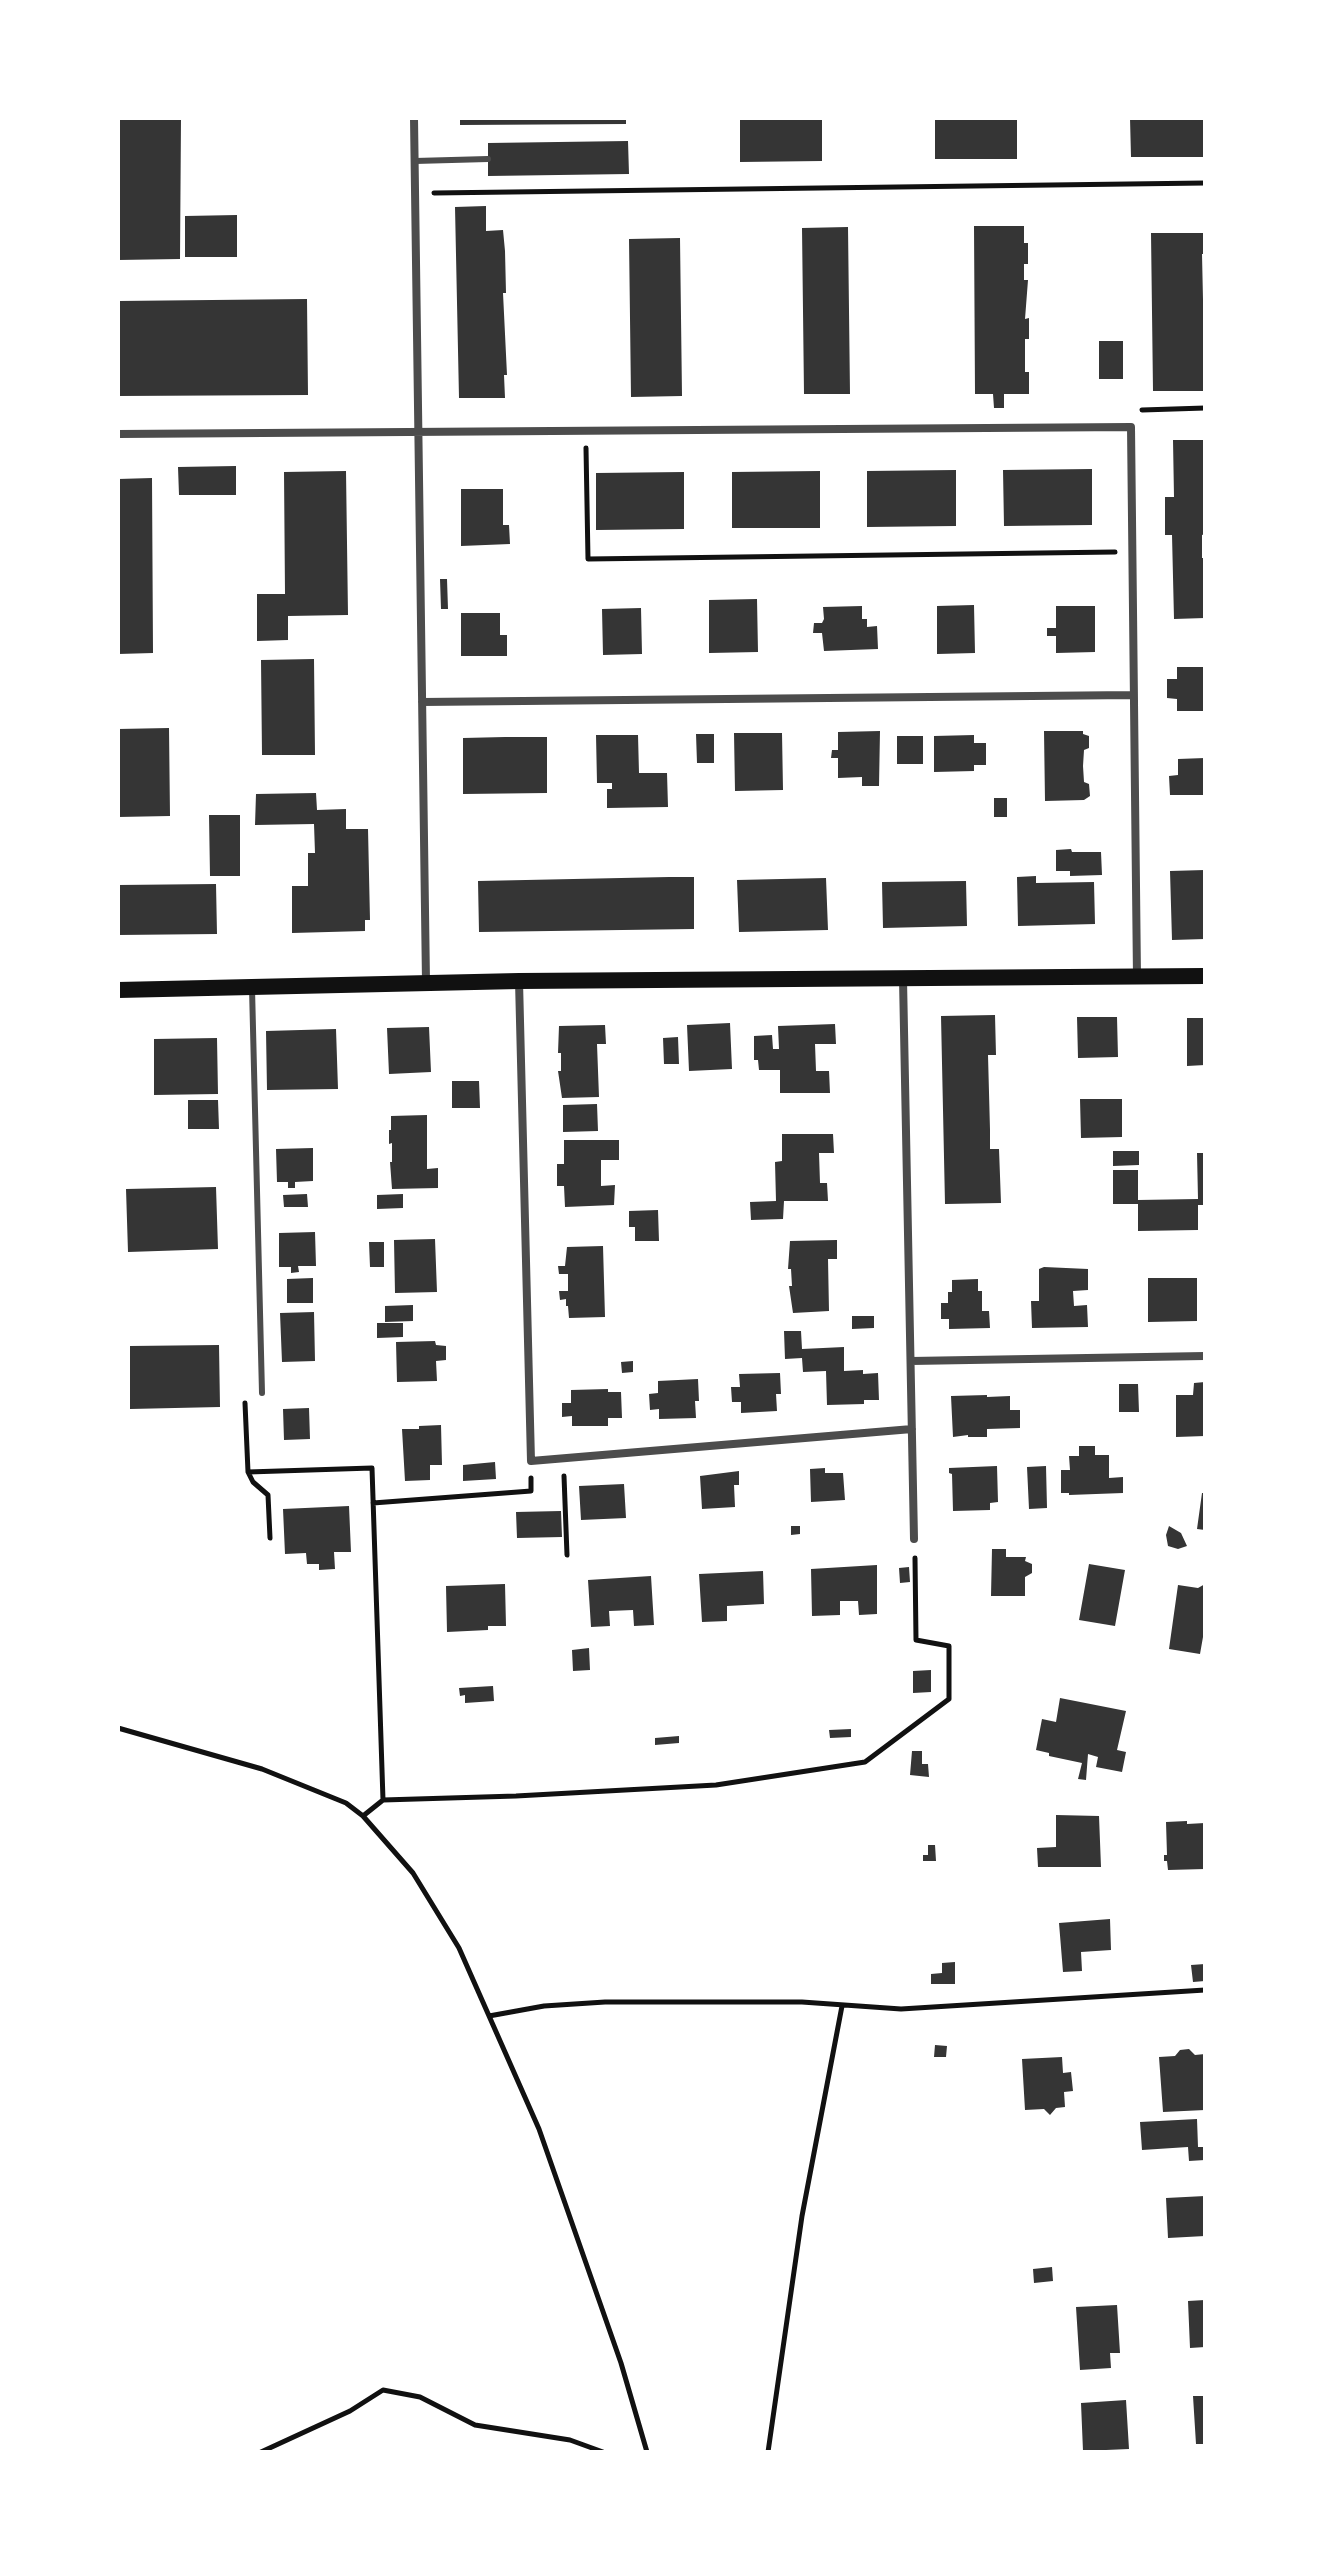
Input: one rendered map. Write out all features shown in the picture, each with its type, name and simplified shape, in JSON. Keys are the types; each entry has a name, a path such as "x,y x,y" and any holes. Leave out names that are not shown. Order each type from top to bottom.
{"main road":[{"path":"118,990 519,981 1205,976"}],"street":[{"path":"414,118 426,983"},
{"path":"118,434 1131,427 1137,978"},
{"path":"422,702 1133,695"},
{"path":"903,978 914,1539"},
{"path":"519,981 531,1461 912,1429"},
{"path":"911,1361 1205,1356"}],"lane":[{"path":"415,161 488,159"},
{"path":"252,985 262,1393"}],"path":[{"path":"415,193 1205,183"},
{"path":"1131,427 1131,410 1205,408"},
{"path":"586,430 588,559 1132,551"},
{"path":"246,1416 248,1472 253,1482 268,1495 270,1538"},
{"path":"373,1503 531,1491 531,1461"},
{"path":"248,1472 372,1468 383,1800"},
{"path":"564,1482 567,1555"},
{"path":"363,1816 383,1800 716,1785 865,1762 949,1699 949,1646 916,1640 914,1539"},
{"path":"118,1728 262,1769 346,1803 363,1816 413,1873 459,1948 539,2129 621,2363 647,2452"},
{"path":"489,2016 544,2006 605,2002 802,2002 901,2009 1205,1990"},
{"path":"768,2452 802,2216 842,2006"},
{"path":"261,2452 350,2411 383,2390 420,2397 475,2425 570,2440 603,2452"}],"building":[{"path":"118,118 181,118 180,259 118,260"},
{"path":"460,118 626,118 626,124 460,125"},
{"path":"740,118 822,118 822,161 740,162"},
{"path":"935,118 1017,118 1017,159 935,159"},
{"path":"1130,118 1205,118 1205,157 1131,157"},
{"path":"628,141 629,174 488,176 488,143"},
{"path":"486,206 486,231 503,230 505,398 459,398 455,207"},
{"path":"237,215 237,257 185,257 185,216"},
{"path":"974,226 1024,226 1024,243 1028,243 1024,280 1028,280 1025,319 1029,318 1029,339 1025,339 1025,372 1029,372 1029,394 1004,394 1004,408 994,408 993,394 975,394"},
{"path":"848,227 850,394 804,394 802,228"},
{"path":"1151,233 1204,233 1205,391 1153,391"},
{"path":"680,238 682,396 631,397 629,239"},
{"path":"307,299 308,395 118,396 118,301"},
{"path":"1099,341 1123,341 1123,379 1099,379"},
{"path":"1173,440 1205,440 1202,558 1205,558 1205,618 1174,619 1172,535 1165,535 1165,497 1174,497"},
{"path":"236,466 236,495 179,495 178,467"},
{"path":"1092,469 1092,525 1004,526 1003,470"},
{"path":"956,470 956,526 867,527 867,471"},
{"path":"346,471 348,615 288,616 288,640 257,641 257,594 285,594 284,472"},
{"path":"820,471 820,528 732,528 732,472"},
{"path":"684,472 684,529 596,530 596,473"},
{"path":"152,478 153,653 118,654 118,479"},
{"path":"461,489 503,489 503,525 509,525 510,544 461,546"},
{"path":"440,579 447,579 448,609 441,609"},
{"path":"757,599 758,652 709,653 709,600"},
{"path":"974,605 975,653 937,654 937,606"},
{"path":"862,606 862,619 867,619 867,627 877,626 878,649 824,651 822,633 813,633 814,623 822,623 824,619 823,607"},
{"path":"1056,606 1095,606 1095,652 1056,653 1056,636 1047,636 1047,628 1056,628"},
{"path":"641,608 642,654 603,655 602,609"},
{"path":"461,613 500,613 500,635 507,635 507,656 461,656"},
{"path":"314,659 315,755 262,755 261,660"},
{"path":"1177,667 1205,667 1205,711 1177,711 1177,699 1167,698 1167,679 1177,679"},
{"path":"169,728 170,816 118,817 118,729"},
{"path":"880,731 879,786 862,786 862,777 838,778 838,758 831,758 832,750 838,750 838,732"},
{"path":"1044,731 1083,731 1089,736 1083,766 1084,782 1089,784 1090,796 1084,800 1045,801"},
{"path":"734,733 782,733 783,790 735,791"},
{"path":"696,734 714,734 714,763 697,763"},
{"path":"596,735 638,735 639,773 667,773 668,807 607,808 607,789 612,789 612,783 597,783"},
{"path":"974,735 974,743 986,743 986,765 974,765 974,771 934,772 934,736"},
{"path":"897,736 923,736 923,764 897,764"},
{"path":"547,737 547,793 463,794 463,738"},
{"path":"1205,758 1205,795 1170,795 1169,776 1178,775 1178,759"},
{"path":"316,793 317,810 346,809 346,829 368,829 370,920 365,920 365,931 292,933 292,886 308,886 308,853 315,853 314,824 255,825 256,794"},
{"path":"994,798 1007,798 1007,817 994,817"},
{"path":"209,815 240,815 240,876 210,876"},
{"path":"1071,849 1072,852 1101,852 1102,875 1070,876 1070,871 1056,871 1056,850"},
{"path":"1205,870 1205,939 1172,940 1170,871"},
{"path":"1036,876 1036,883 1094,882 1095,924 1018,926 1017,877"},
{"path":"694,877 694,929 479,932 478,881"},
{"path":"826,878 828,930 739,932 737,880"},
{"path":"966,881 967,926 883,928 882,882"},
{"path":"216,884 217,934 118,935 118,885"},
{"path":"995,1015 996,1055 988,1055 990,1149 999,1149 1001,1203 945,1204 941,1016"},
{"path":"1077,1017 1117,1017 1118,1057 1078,1058"},
{"path":"1187,1018 1205,1018 1205,1065 1187,1066"},
{"path":"730,1023 732,1069 689,1071 687,1025"},
{"path":"835,1024 836,1044 815,1044 816,1071 829,1071 830,1093 780,1093 780,1070 759,1070 758,1060 754,1060 754,1036 772,1035 773,1049 779,1049 778,1026"},
{"path":"605,1025 606,1044 597,1044 599,1097 562,1098 558,1071 561,1071 559,1026"},
{"path":"429,1027 431,1072 389,1074 387,1028"},
{"path":"336,1029 338,1089 267,1090 266,1031"},
{"path":"678,1037 679,1064 664,1064 663,1038"},
{"path":"217,1038 218,1094 154,1095 154,1039"},
{"path":"452,1081 479,1081 480,1108 452,1108"},
{"path":"1080,1099 1122,1099 1122,1137 1081,1138"},
{"path":"188,1100 218,1100 219,1129 188,1129"},
{"path":"597,1104 598,1131 563,1132 563,1105"},
{"path":"427,1115 427,1169 438,1168 438,1188 392,1189 391,1116"},
{"path":"782,1134 833,1134 834,1153 819,1153 820,1183 827,1183 828,1201 784,1201 783,1219 751,1220 750,1202 776,1201 775,1162 782,1161"},
{"path":"564,1140 619,1140 619,1160 601,1160 601,1186 615,1185 614,1205 565,1207 564,1186 557,1186 557,1164 564,1164"},
{"path":"313,1148 313,1181 295,1182 295,1188 288,1188 288,1182 277,1182 276,1149"},
{"path":"1113,1151 1139,1151 1139,1165 1113,1166"},
{"path":"1197,1153 1205,1153 1205,1205 1198,1205 1198,1230 1138,1231 1138,1204 1113,1204 1113,1170 1138,1170 1138,1200 1198,1199"},
{"path":"216,1187 218,1249 128,1252 126,1189"},
{"path":"307,1194 308,1207 284,1207 283,1195"},
{"path":"403,1194 403,1208 377,1209 377,1195"},
{"path":"658,1210 659,1241 635,1241 635,1227 629,1227 629,1211"},
{"path":"315,1232 316,1266 298,1266 299,1272 291,1273 291,1267 279,1267 279,1233"},
{"path":"435,1239 437,1292 395,1293 394,1240"},
{"path":"837,1240 837,1259 828,1259 829,1311 793,1313 789,1286 792,1286 791,1269 788,1269 790,1241"},
{"path":"369,1242 384,1242 384,1267 370,1267"},
{"path":"603,1246 605,1317 569,1318 566,1299 560,1300 559,1291 568,1291 568,1274 559,1274 558,1266 565,1266 567,1247"},
{"path":"1039,1269 1088,1269 1088,1290 1073,1291 1074,1306 1087,1305 1088,1327 1032,1328 1031,1301 1039,1301"},
{"path":"313,1278 313,1303 287,1303 287,1279"},
{"path":"1148,1278 1197,1278 1197,1321 1148,1322"},
{"path":"978,1279 978,1291 982,1291 982,1311 989,1311 990,1328 949,1329 949,1319 941,1319 941,1303 948,1303 952,1280"},
{"path":"413,1305 413,1321 385,1322 385,1306"},
{"path":"314,1312 315,1361 282,1362 280,1313"},
{"path":"852,1316 874,1316 874,1328 852,1329"},
{"path":"377,1323 403,1323 403,1337 377,1338"},
{"path":"784,1331 801,1331 802,1349 844,1347 844,1371 878,1373 879,1400 864,1400 864,1404 827,1405 826,1371 803,1372 802,1358 785,1359"},
{"path":"435,1341 436,1345 446,1346 446,1360 436,1361 437,1381 397,1382 396,1342"},
{"path":"219,1345 220,1407 130,1409 130,1346"},
{"path":"633,1361 633,1372 622,1373 621,1362"},
{"path":"780,1373 781,1394 776,1394 777,1411 741,1413 741,1402 732,1402 731,1387 740,1387 739,1374"},
{"path":"698,1379 696,1418 659,1419 659,1409 650,1410 649,1394 658,1393 658,1381"},
{"path":"1205,1382 1205,1436 1176,1437 1176,1395 1193,1395 1194,1383"},
{"path":"1119,1384 1138,1384 1139,1412 1119,1412"},
{"path":"608,1389 608,1392 621,1392 622,1418 608,1418 608,1426 572,1426 572,1416 562,1417 562,1403 571,1403 571,1390"},
{"path":"951,1396 1010,1396 1010,1410 1020,1410 1020,1428 987,1429 987,1437 953,1437"},
{"path":"309,1408 310,1439 284,1440 283,1409"},
{"path":"441,1425 442,1465 430,1465 430,1480 405,1481 402,1429"},
{"path":"1079,1446 1095,1446 1095,1455 1109,1455 1109,1478 1123,1477 1123,1493 1061,1493 1061,1470 1070,1470 1069,1456 1079,1456"},
{"path":"495,1462 496,1479 463,1481 463,1465"},
{"path":"997,1466 998,1502 990,1503 990,1510 953,1511 952,1474 949,1468"},
{"path":"1046,1466 1047,1508 1029,1509 1027,1467"},
{"path":"825,1468 825,1473 843,1473 845,1500 811,1502 810,1469"},
{"path":"739,1471 739,1485 734,1485 735,1507 702,1509 700,1476"},
{"path":"624,1484 626,1518 581,1520 579,1486"},
{"path":"1202,1493 1205,1493 1205,1530 1197,1529"},
{"path":"349,1506 351,1552 334,1552 335,1569 319,1570 319,1564 307,1564 306,1553 285,1554 283,1509"},
{"path":"561,1511 562,1537 517,1538 516,1512"},
{"path":"791,1526 800,1526 800,1534 791,1535"},
{"path":"1169,1526 1181,1533 1187,1546 1178,1549 1168,1546 1166,1535"},
{"path":"992,1549 1006,1549 1006,1557 1026,1557 1025,1561 1032,1564 1032,1573 1025,1577 1025,1596 991,1596"},
{"path":"1089,1564 1125,1570 1115,1626 1079,1620"},
{"path":"877,1565 877,1614 859,1615 858,1601 840,1601 840,1615 812,1616 811,1569"},
{"path":"909,1567 910,1582 900,1583 899,1568"},
{"path":"763,1571 764,1604 727,1606 727,1621 702,1622 699,1574"},
{"path":"651,1576 654,1625 634,1626 633,1610 609,1611 610,1626 591,1627 588,1580"},
{"path":"505,1584 506,1626 447,1632 446,1586"},
{"path":"1205,1584 1205,1636 1200,1654 1169,1649 1178,1585 1198,1588"},
{"path":"589,1648 590,1670 573,1671 572,1650"},
{"path":"931,1670 931,1692 913,1693 913,1671"},
{"path":"493,1686 494,1701 465,1703 465,1695 460,1696 459,1688"},
{"path":"1060,1698 1126,1711 1117,1750 1126,1752 1122,1772 1096,1767 1098,1757 1088,1754 1086,1780 1078,1779 1082,1763 1036,1750 1042,1719 1056,1722"},
{"path":"851,1729 851,1737 830,1738 829,1730"},
{"path":"679,1736 679,1743 655,1745 655,1738"},
{"path":"912,1751 922,1751 922,1764 928,1764 929,1777 910,1775"},
{"path":"1056,1815 1099,1816 1101,1867 1038,1867 1037,1848 1056,1847"},
{"path":"1187,1821 1187,1824 1205,1823 1205,1869 1168,1870 1167,1861 1164,1861 1164,1855 1167,1855 1166,1822"},
{"path":"928,1845 935,1845 936,1861 923,1861 923,1855 928,1855"},
{"path":"1110,1919 1111,1950 1081,1952 1082,1971 1063,1972 1059,1923"},
{"path":"955,1962 955,1984 931,1984 931,1974 942,1973 942,1963"},
{"path":"1205,1964 1205,1981 1193,1982 1191,1965"},
{"path":"935,2045 947,2046 946,2057 934,2057"},
{"path":"1189,2049 1195,2055 1205,2054 1205,2110 1163,2112 1159,2057 1175,2056 1180,2050"},
{"path":"1062,2057 1063,2073 1071,2072 1073,2091 1064,2092 1065,2107 1056,2108 1050,2115 1044,2109 1025,2110 1022,2059"},
{"path":"1197,2119 1198,2147 1205,2147 1205,2160 1189,2161 1188,2147 1142,2150 1140,2122"},
{"path":"1205,2196 1205,2236 1168,2238 1166,2198"},
{"path":"1052,2267 1053,2281 1034,2283 1033,2269"},
{"path":"1205,2300 1205,2347 1190,2348 1188,2301"},
{"path":"1117,2305 1120,2353 1110,2353 1111,2368 1080,2370 1076,2307"},
{"path":"1193,2396 1205,2396 1205,2444 1196,2444"},
{"path":"1126,2400 1129,2449 1083,2451 1081,2403"}]}
